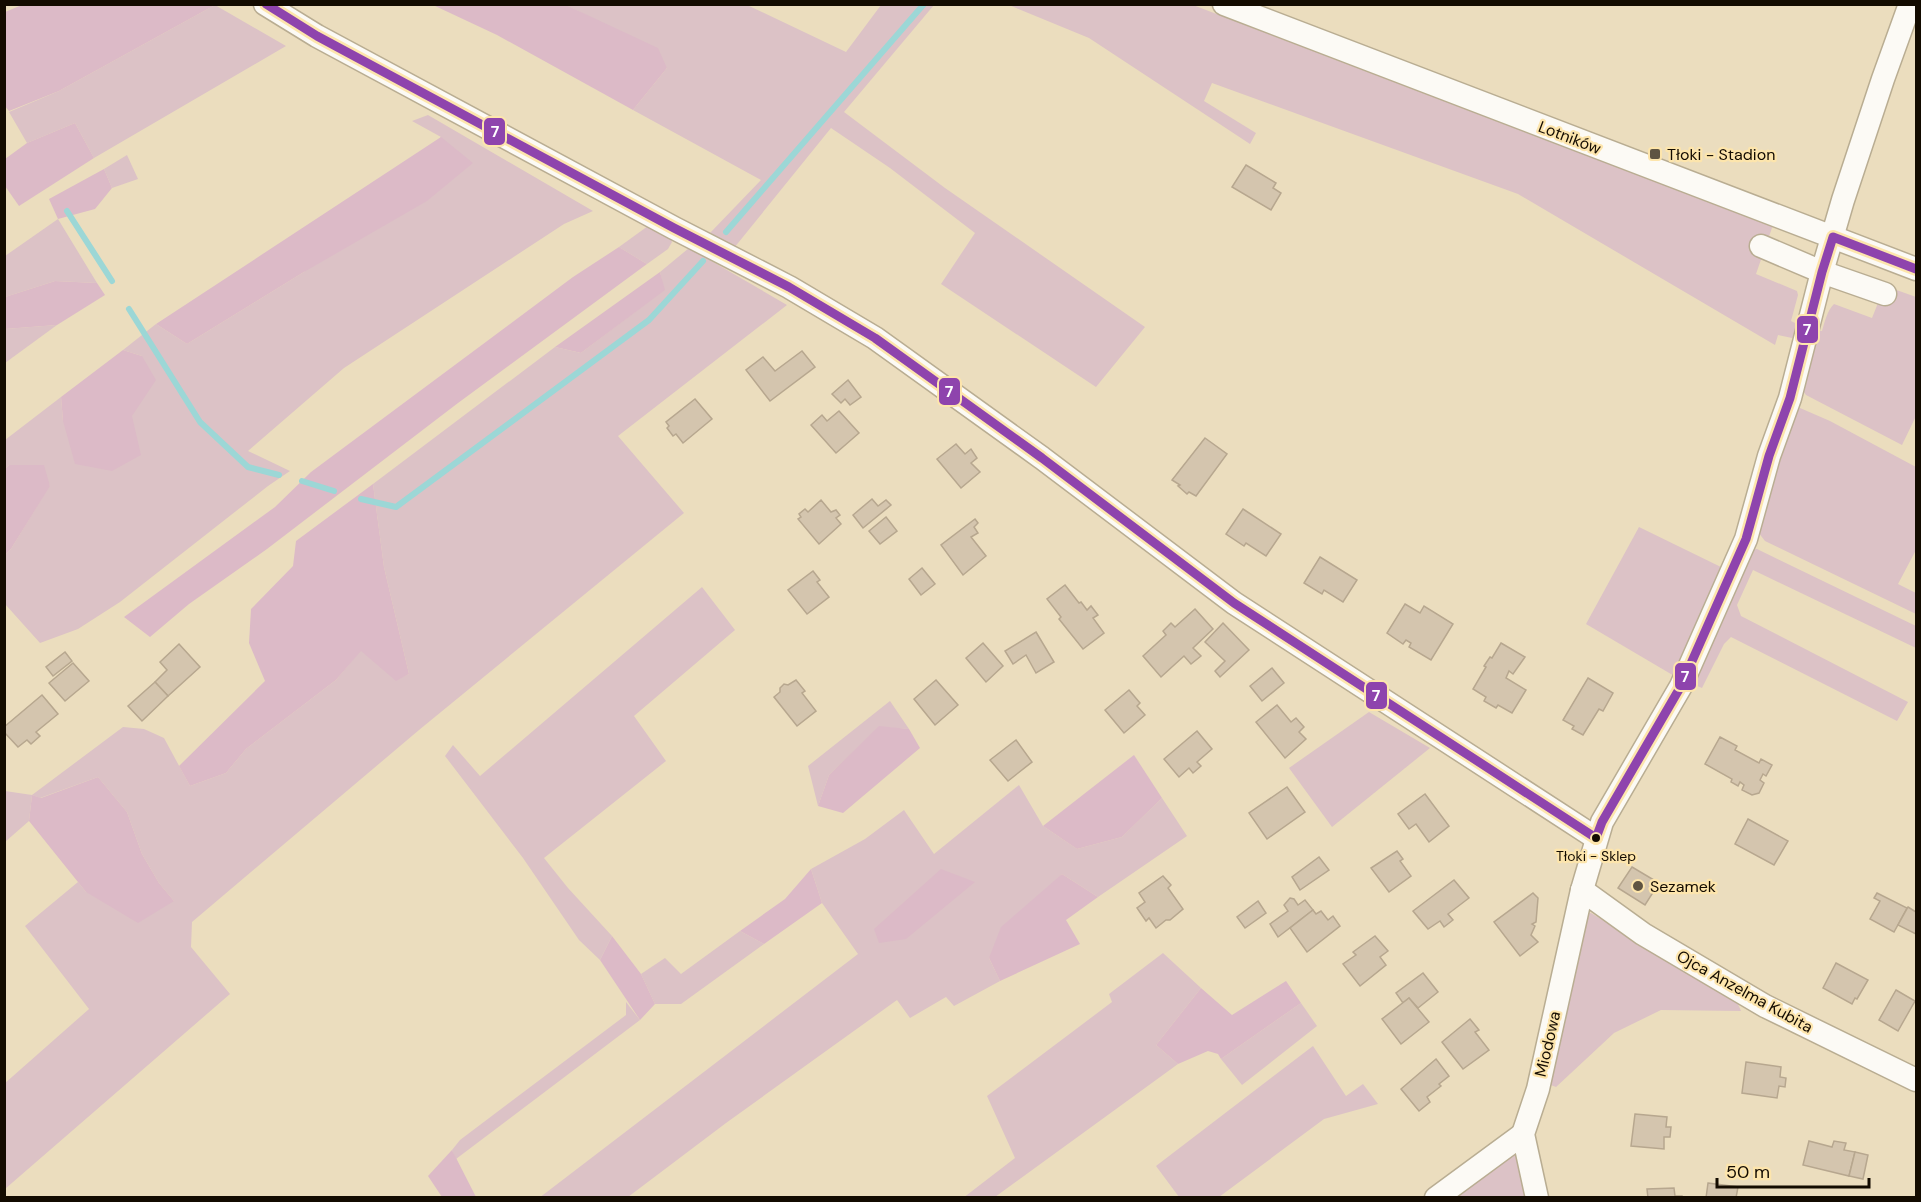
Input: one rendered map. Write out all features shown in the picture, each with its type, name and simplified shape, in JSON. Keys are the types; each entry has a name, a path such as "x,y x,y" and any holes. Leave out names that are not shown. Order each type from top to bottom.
{"street":[{"path":"265,4 327,41 674,228 789,287 875,338 1042,458 1234,603 1596,838"},
{"name":"Lotników","path":"1224,4 1917,269"},
{"name":"Miodowa","path":"1523,1134 1538,1089 1582,890 1596,838 1602,822 1681,686 1746,539 1769,456 1790,398 1822,272 1883,79 1910,4"},
{"path":"1761,246 1822,272 1885,294"},
{"name":"Ojca Anzelma Kubita","path":"1582,890 1643,934 1765,1006 1917,1080"},
{"path":"1436,1197 1523,1134 1537,1197"}],"shaded area":[{"path":"22,5 215,5 59,91 9,111 4,105 5,12"},
{"path":"215,5 286,46 94,158 75,123 27,143 9,112 59,91"},
{"path":"433,5 566,5 658,48 667,68 633,110 497,35"},
{"path":"566,5 747,5 846,52 881,5 934,5 844,112 945,188 1145,327 1096,387 941,284 975,233 890,168 831,128 734,248 710,233 761,180 633,110 667,68 594,19"},
{"path":"1009,5 1193,5 1773,225 1756,274 1797,291 1791,321 1795,323 1795,334 1792,338 1778,335 1775,345 1518,194 1212,83 1204,101 1256,133 1250,144 1089,38"},
{"path":"428,115 593,211 564,224 344,368 248,451 290,471 120,602 78,629 40,643 5,604 5,555 11,549 50,485 9,465 5,469 5,440 61,397 63,421 132,416 142,356 123,350 156,324 187,344 304,272 441,137 412,121"},
{"path":"75,123 94,158 19,206 5,186 5,159 27,143"},
{"path":"441,137 473,163 427,201 304,272 187,344 156,324"},
{"path":"127,155 138,179 112,188 104,169"},
{"path":"104,169 112,188 95,209 58,219 49,199"},
{"path":"58,219 97,283 55,281 5,297 5,256"},
{"path":"648,226 670,237 672,242 668,249 647,264 619,247"},
{"path":"619,247 647,264 458,403 267,549 189,604 150,637 124,617 275,507 311,472 573,277"},
{"path":"689,248 787,305 618,436 684,513 419,730 192,922 191,947 230,994 5,1189 4,1084 89,1009 25,926 78,882 86,892 174,901 159,883 142,854 127,812 98,777 40,798 32,795 123,727 144,729 164,738 190,786 226,773 246,749 336,680 361,650 396,680 409,674 384,567 373,484 555,347 581,353 664,290 660,272"},
{"path":"660,272 665,290 581,353 555,347"},
{"path":"55,281 97,283 105,295 57,325 5,329 5,297"},
{"path":"1891,288 1916,297 1916,416 1902,445 1806,395 1800,387 1817,330 1822,331 1828,313 1834,304 1872,318 1878,303 1884,305"},
{"path":"57,325 5,363 5,329"},
{"path":"123,350 142,356 156,380 132,416 141,455 112,471 75,464 63,421 61,397"},
{"path":"1800,408 1830,421 1916,467 1916,550 1898,584 1916,593 1916,614 1765,541 1758,532 1792,414"},
{"path":"9,465 44,465 50,486 5,555 5,469"},
{"path":"373,484 384,567 409,674 396,681 361,651 336,680 246,749 226,773 190,786 179,766 265,681 249,643 251,609 293,566 296,541"},
{"path":"1639,527 1723,568 1676,677 1586,624"},
{"path":"1757,549 1916,626 1916,648 1753,570 1737,605 1741,616 1908,702 1897,721 1731,637 1724,644 1702,688 1695,685 1751,550"},
{"path":"702,587 735,630 634,716 666,761 544,858 612,936 600,960 579,940 523,858 445,756 453,745 480,776"},
{"path":"890,701 909,729 879,727 829,775 818,806 808,766"},
{"path":"1369,712 1430,748 1332,827 1289,768"},
{"path":"879,726 909,729 920,748 843,813 818,806 829,775"},
{"path":"1134,755 1162,798 1122,837 1077,849 1043,826"},
{"path":"98,777 127,812 142,854 159,883 174,901 138,923 86,892 29,821 32,795 41,798"},
{"path":"1019,785 1043,826 1077,849 1122,837 1162,798 1187,836 1098,897 1062,874 989,958 1000,981 954,1006 946,997 910,1018 897,1000 628,1197 539,1198 858,954 822,903 811,869 865,839 904,810 934,854"},
{"path":"5,791 32,795 29,821 5,842"},
{"path":"811,869 822,903 764,944 740,931 785,899"},
{"path":"941,869 975,882 906,939 879,943 874,929"},
{"path":"1062,874 1098,897 1066,920 1080,944 1000,981 989,958 1001,927"},
{"path":"1591,913 1737,1002 1741,1011 1661,1010 1614,1033 1556,1087 1548,1084 1583,914"},
{"path":"740,931 764,944 681,1004 655,1004 641,974 665,958 681,974"},
{"path":"612,936 641,974 655,1004 640,1020 600,960"},
{"path":"1163,953 1201,988 1156,1045 1178,1064 995,1197 963,1198 1015,1158 987,1096 1112,1002 1109,994"},
{"path":"1286,981 1301,1003 1221,1059 1218,1054 1208,1051 1178,1064 1156,1045 1201,988 1232,1015"},
{"path":"626,1002 640,1020 456,1159 452,1150 460,1140 626,1015"},
{"path":"1301,1003 1317,1026 1242,1085 1221,1059"},
{"path":"1313,1046 1346,1096 1363,1084 1378,1104 1324,1119 1219,1197 1179,1197 1156,1166"},
{"path":"452,1150 476,1197 442,1197 428,1176"},
{"path":"1514,1152 1519,1155 1532,1198 1452,1198"}],"building":[{"path":"1246,165 1276,183 1273,188 1281,193 1271,210 1232,187"},
{"path":"802,351 815,367 770,401 746,370 763,357 775,371"},
{"path":"848,380 861,397 850,405 845,399 841,403 832,394"},
{"path":"695,399 712,419 683,443 676,434 673,436 666,422"},
{"path":"839,411 859,433 836,453 811,425 822,415 827,421"},
{"path":"1205,438 1227,454 1196,496 1189,492 1187,494 1178,486 1180,485 1172,480"},
{"path":"956,444 965,454 971,449 977,458 971,463 980,472 961,488 937,459"},
{"path":"872,499 878,506 886,500 891,505 863,528 853,515"},
{"path":"821,500 831,512 836,510 840,515 836,518 841,524 819,544 798,519 801,517 799,514 805,509 808,512"},
{"path":"1243,509 1281,534 1266,556 1246,543 1244,546 1226,534"},
{"path":"886,517 897,531 880,544 869,531"},
{"path":"975,519 978,523 974,527 978,533 971,537 986,556 963,575 941,545"},
{"path":"1320,557 1357,580 1343,602 1324,590 1322,594 1304,583"},
{"path":"922,568 935,584 921,595 909,579"},
{"path":"813,571 820,580 817,582 829,597 807,614 788,590"},
{"path":"1065,585 1087,610 1091,606 1098,615 1093,618 1104,633 1083,649 1059,619 1061,617 1047,599"},
{"path":"1405,604 1420,613 1424,606 1453,624 1431,660 1409,647 1411,643 1406,640 1403,644 1387,633"},
{"path":"1195,609 1213,629 1193,648 1201,656 1191,664 1184,656 1161,677 1143,656 1166,635 1163,631 1171,623 1175,627"},
{"path":"1223,623 1249,650 1220,677 1215,671 1225,661 1205,642"},
{"path":"1036,632 1054,662 1036,673 1026,655 1013,664 1005,651"},
{"path":"983,643 1003,666 986,682 966,658"},
{"path":"1501,643 1525,657 1513,674 1509,671 1506,678 1526,690 1512,713 1498,705 1496,708 1484,701 1486,697 1473,689 1486,667 1484,666"},
{"path":"179,644 200,667 168,696 155,682 167,670 160,662"},
{"path":"65,652 72,661 53,676 46,667"},
{"path":"73,663 89,681 65,701 49,683"},
{"path":"1272,668 1284,683 1262,701 1250,686"},
{"path":"1588,678 1613,693 1603,711 1599,709 1583,735 1563,720"},
{"path":"796,680 805,691 802,693 816,711 797,726 774,697 784,684 788,685"},
{"path":"936,680 958,705 935,725 914,699"},
{"path":"155,682 168,696 142,721 128,706"},
{"path":"1129,690 1140,703 1137,706 1145,715 1124,733 1105,710"},
{"path":"42,695 58,714 36,732 40,736 31,744 27,740 18,747 4,732 4,727"},
{"path":"1277,705 1291,722 1296,718 1304,727 1299,732 1306,739 1285,758 1256,722"},
{"path":"1197,731 1212,749 1197,762 1201,766 1193,773 1189,768 1179,777 1164,759"},
{"path":"1720,737 1737,746 1735,750 1759,763 1761,759 1772,765 1766,776 1763,774 1760,780 1764,783 1759,793 1752,795 1742,790 1744,785 1740,782 1738,786 1731,782 1732,779 1705,764"},
{"path":"1016,740 1032,762 1008,781 990,760"},
{"path":"1287,787 1305,812 1267,839 1249,813"},
{"path":"1425,794 1449,826 1429,842 1416,824 1409,829 1398,814"},
{"path":"1748,819 1788,841 1774,865 1735,844"},
{"path":"1397,851 1403,859 1400,861 1411,876 1389,892 1371,868"},
{"path":"1319,857 1329,870 1300,890 1292,877"},
{"name":"Sezamek","path":"1632,867 1659,883 1645,905 1618,888"},
{"path":"1163,876 1171,885 1168,888 1183,909 1156,928 1149,918 1146,921 1137,908 1145,902 1139,893"},
{"path":"1454,880 1469,898 1448,914 1453,920 1444,927 1440,921 1428,929 1413,911"},
{"path":"1533,893 1538,898 1536,922 1532,924 1535,926 1531,935 1538,942 1520,956 1494,922"},
{"path":"1877,893 1907,908 1894,932 1870,919 1880,901 1874,898"},
{"path":"1290,898 1294,899 1298,905 1305,900 1313,910 1278,937 1270,924 1288,911 1284,905"},
{"path":"1258,901 1266,913 1245,928 1237,917"},
{"path":"1908,907 1916,912 1916,934 1898,925"},
{"path":"1313,910 1316,914 1321,911 1328,920 1333,916 1340,926 1307,952 1290,928"},
{"path":"1375,936 1388,951 1380,957 1386,965 1360,986 1343,964 1356,955 1353,952"},
{"path":"1836,963 1868,980 1852,1004 1823,988"},
{"path":"1423,973 1438,992 1418,1008 1409,998 1403,1003 1396,993"},
{"path":"1896,990 1915,1001 1898,1031 1879,1020"},
{"path":"1409,998 1429,1022 1401,1044 1382,1019"},
{"path":"1470,1019 1479,1030 1475,1032 1489,1050 1463,1069 1442,1042"},
{"path":"1436,1059 1449,1076 1427,1097 1430,1102 1419,1111 1401,1089"},
{"path":"1746,1062 1781,1067 1780,1077 1786,1078 1785,1087 1779,1086 1777,1098 1742,1093"},
{"path":"1635,1114 1667,1117 1666,1127 1671,1127 1670,1137 1664,1137 1664,1149 1631,1146"},
{"path":"1809,1141 1832,1147 1834,1141 1846,1143 1844,1150 1855,1152 1849,1176 1803,1165"},
{"path":"1855,1152 1868,1155 1863,1179 1849,1176"},
{"path":"1708,1183 1738,1187 1736,1198 1706,1198"},
{"path":"1674,1188 1675,1196 1682,1196 1682,1198 1648,1198 1647,1189"}],"waterway":[{"path":"726,232 924,4"},
{"path":"67,211 112,281"},
{"path":"361,499 396,507 649,320 703,261"},
{"path":"129,309 200,422 248,467 279,475"},
{"path":"302,481 334,491"}],"transit line":[{"name":"7","path":"266,4 317,36 674,228 789,287 875,338 1042,458 1234,603 1596,838"},
{"name":"7","path":"1596,838 1602,822 1681,686 1746,539 1769,456 1790,398 1833,237 1916,269"}],"place":[{"name":"Tłoki - Stadion","path":"1655,154"},
{"name":"Tłoki - Sklep","path":"1596,838"},
{"name":"Sezamek","path":"1638,886"}]}
